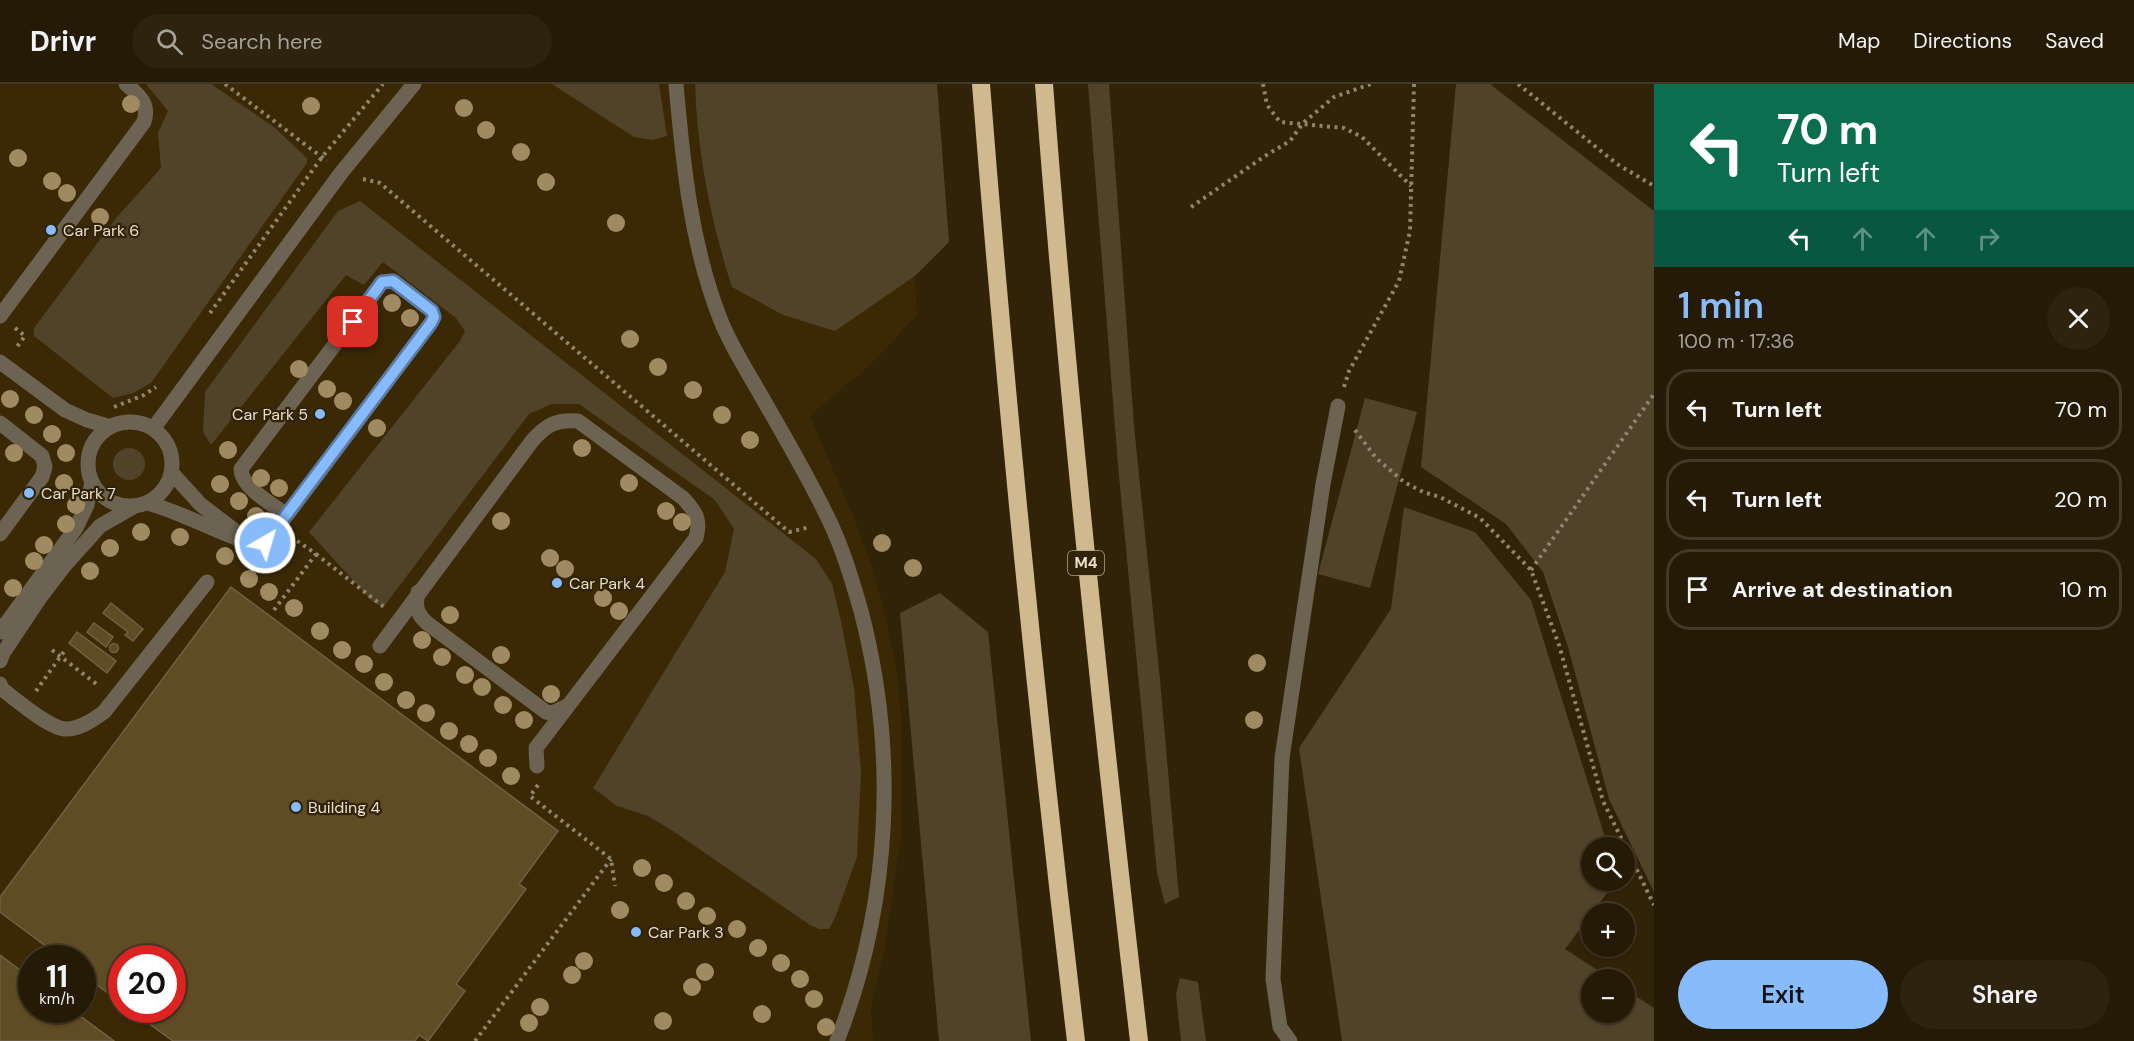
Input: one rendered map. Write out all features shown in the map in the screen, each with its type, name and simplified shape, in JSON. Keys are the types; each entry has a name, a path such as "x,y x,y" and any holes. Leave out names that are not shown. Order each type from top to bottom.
{"highway":[{"path":"981,84 1016,494 1042,750 1076,1041"},
{"name":"M4","path":"1044,84 1074,446 1101,714 1139,1041"}],"street":[{"path":"4,320 6,295 144,122 146,114 144,102 126,84"},
{"path":"153,429 341,173 414,84"},
{"path":"676,84 693,219 701,259 715,304 733,348 800,462 831,523 855,588 878,687 882,730 884,805 882,858 871,928 837,1041"},
{"path":"0,661 33,608 65,565 100,526 141,505 159,496 167,485 172,473 172,460 163,437 153,429 139,423 125,422 111,427 100,434 93,444 88,469 92,482 109,501 121,506 141,505 172,510 212,529 252,544 265,543 282,521 431,323 434,317 432,311 393,281 382,282 241,469 241,475 248,486 282,521"},
{"path":"2,364 65,410 111,427"},
{"path":"1290,1041 1280,1026 1273,979 1282,758 1323,484 1338,406"},
{"path":"380,646 418,592 545,427 557,421 578,421 683,498 699,519 696,538 536,748 539,773"},
{"path":"0,423 42,456 45,467 42,477 0,534"},
{"path":"172,473 200,504 252,544"},
{"path":"0,632 76,528 87,506 92,482"},
{"path":"0,684 2,689 39,717 65,729 87,724 104,712 207,582"},
{"path":"418,592 415,605 419,615 427,623 527,699 546,712 552,713 570,704"}],"path":[{"path":"225,84 341,173 380,183 789,532 831,523"},
{"path":"204,321 322,157 383,84"},
{"path":"1263,84 1267,105 1280,122 1344,128 1362,137 1411,186"},
{"path":"1191,207 1290,141 1303,123 1334,97 1371,84"},
{"path":"1414,84 1410,231 1399,281 1348,371 1338,406 1376,458 1404,482 1423,492 1440,497 1480,518 1532,570 1559,645 1603,801 1654,905"},
{"path":"1518,84 1617,164 1654,186"},
{"path":"2,364 26,336 4,320"},
{"path":"87,420 144,395 155,388 162,378"},
{"path":"1532,570 1654,394"},
{"path":"282,521 316,554 387,609"},
{"path":"274,610 316,554"},
{"path":"52,650 115,698"},
{"path":"26,706 65,650"},
{"path":"539,773 530,796 611,860 615,886"},
{"path":"475,1041 611,860"}],"shaded area":[{"path":"0,84 937,84 949,242 915,276 917,315 871,364 810,416 854,518 874,572 897,672 902,726 901,836 884,953 871,1008 873,1041 0,1041"},
{"path":"146,84 211,84 274,127 307,158 307,163 151,383 133,393 113,398 34,336 34,328 117,217 161,168 158,133 168,111"},
{"path":"552,84 659,84 667,136 652,140 634,137"},
{"path":"695,84 937,84 949,242 915,276 835,331 783,315 732,287 706,187"},
{"path":"1088,84 1109,84 1134,426 1179,897 1165,904 1157,873 1118,465"},
{"path":"1456,84 1490,84 1654,211 1654,892 1635,853 1635,837 1627,837 1609,799 1568,647 1543,572 1506,524 1421,467"},
{"path":"360,201 816,559 832,584 841,621 854,688 861,772 857,857 829,929 819,929 810,925 673,831 648,816 617,806 593,788 725,572 734,529 715,500 579,404 552,404 529,414 385,605 373,602 309,532 460,341 465,331 456,318 383,262 364,285 346,275 211,445 203,432 205,392 338,211"},
{"path":"1365,398 1417,412 1370,588 1318,574"},
{"path":"129,448 140,453 145,464 140,475 129,480 118,475 113,464 118,453"},
{"path":"1404,507 1475,532 1531,600 1605,837 1581,837 1581,891 1608,891 1600,903 1581,903 1581,928 1565,949 1596,969 1581,969 1581,1023 1635,1023 1635,996 1654,1008 1654,1041 1342,1041 1299,748 1391,609"},
{"path":"940,593 988,632 1031,1041 939,1041 900,613"},
{"path":"1180,978 1198,982 1206,1041 1181,1041 1176,994"}],"building":[{"name":"Building 4","path":"231,587 558,831 519,884 526,889 456,984 465,991 428,1041 419,1035 415,1041 173,1041 148,1023 186,1023 186,945 108,945 108,993 96,984 96,945 44,945 0,912 0,897"},
{"path":"111,603 143,629 133,641 125,635 128,632 103,613"},
{"path":"94,623 113,637 106,647 87,632"},
{"path":"77,632 116,661 107,673 69,643"},
{"path":"114,643 119,648 114,653 109,648"},
{"path":"0,955 18,968 18,1023 90,1023 114,1041 0,1041"}],"place":[{"name":"Car Park 6","path":"51,230"},
{"name":"Car Park 5","path":"320,414"},
{"name":"Car Park 7","path":"29,493"},
{"name":"Car Park 4","path":"557,583"},
{"name":"Building 4","path":"296,807"},
{"name":"Car Park 3","path":"636,932"}],"route":[{"path":"265,543 434,317 432,311 393,281 388,280 382,282 353,322"}]}
